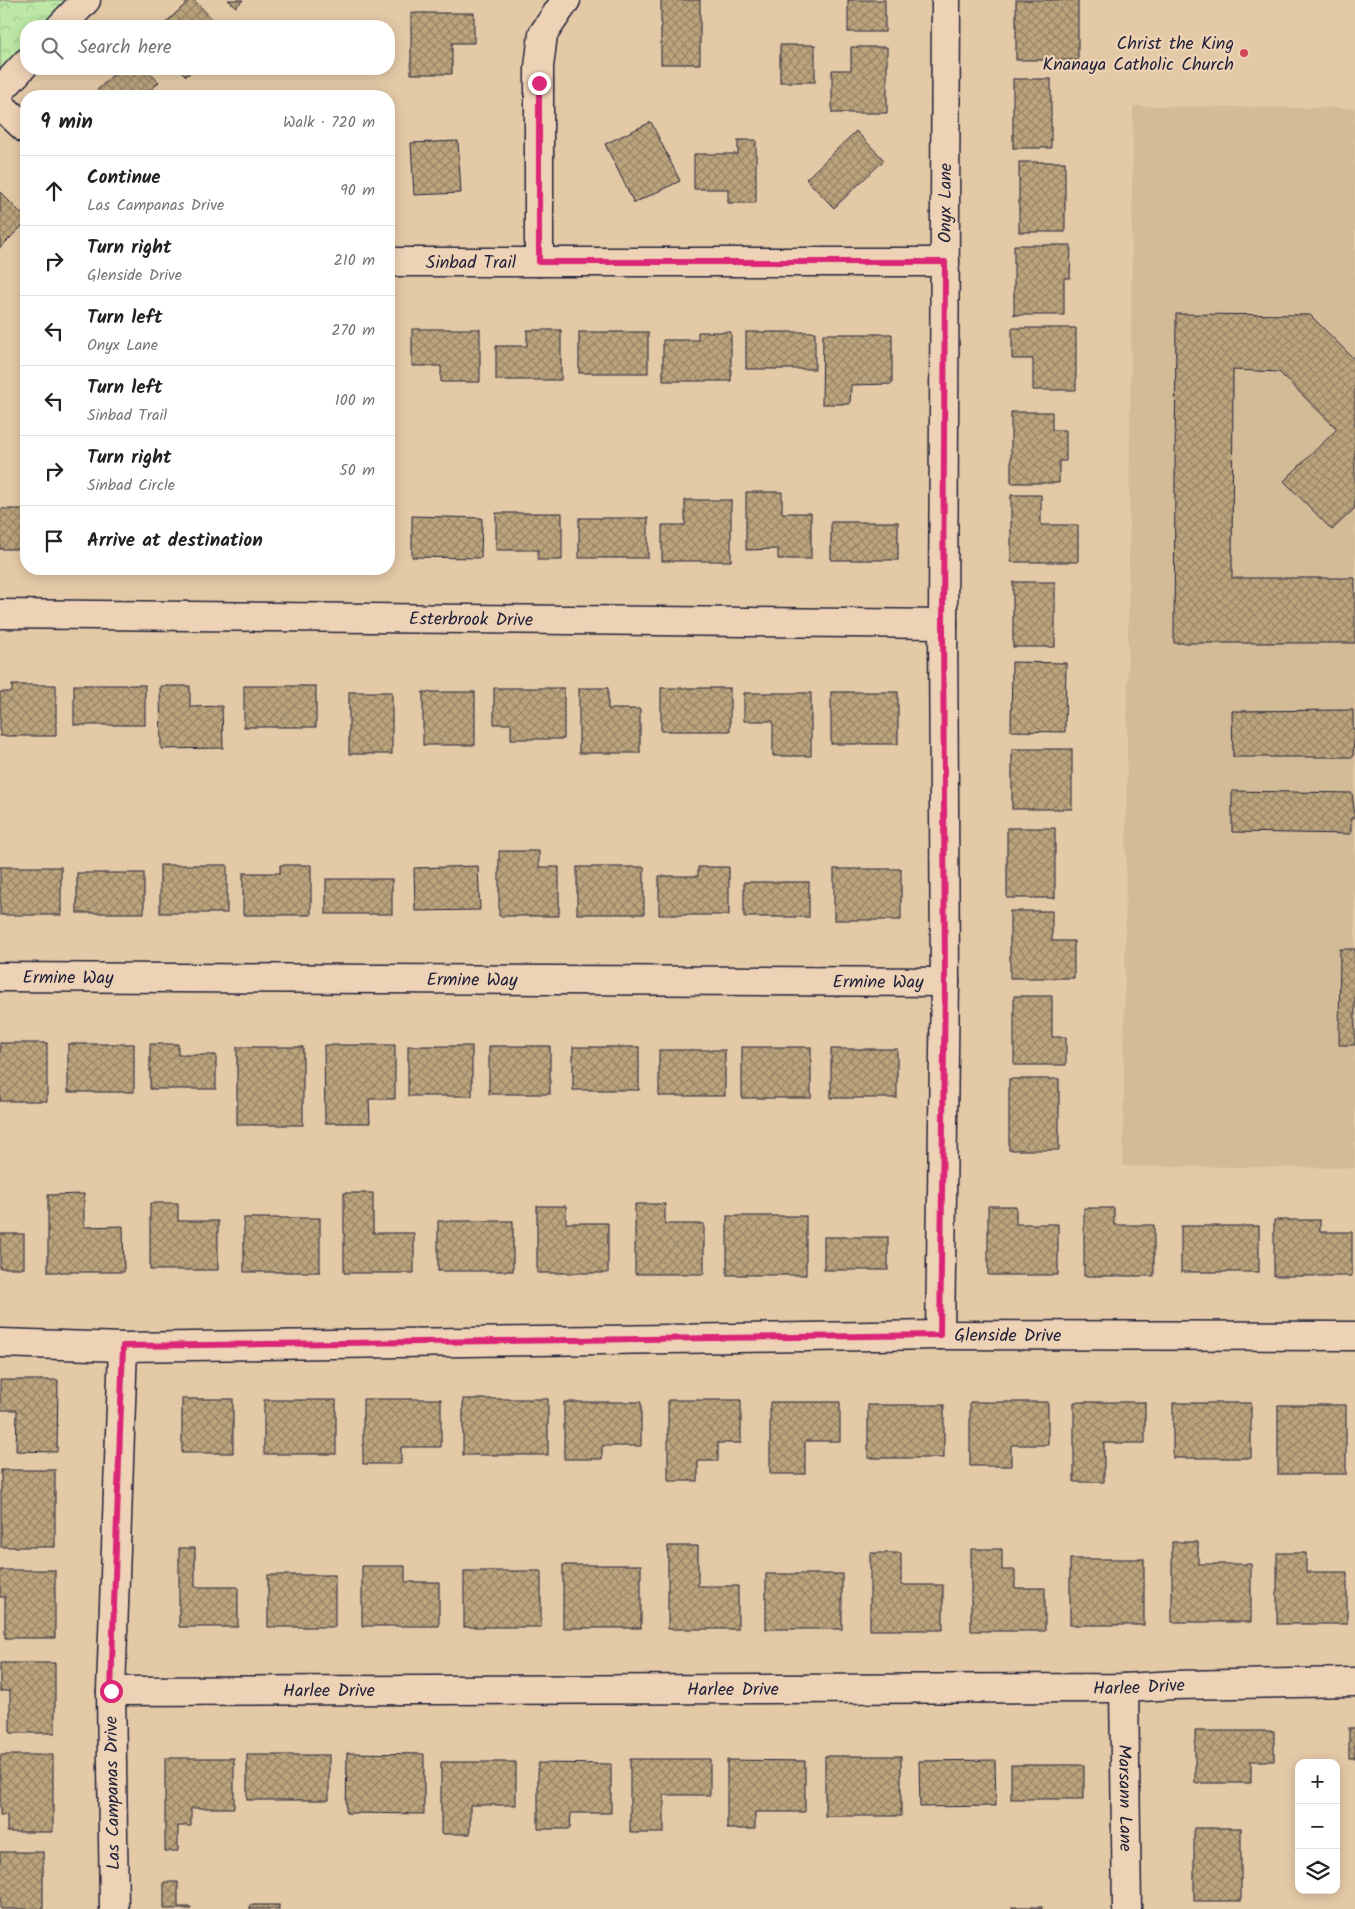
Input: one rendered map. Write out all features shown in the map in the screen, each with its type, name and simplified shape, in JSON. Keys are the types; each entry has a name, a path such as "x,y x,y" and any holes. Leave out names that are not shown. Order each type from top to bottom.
{"street":[{"path":"67,20 86,0"},
{"path":"539,262 539,67 543,34 566,0"},
{"name":"Onyx Lane","path":"940,1335 945,982 943,624 946,0"},
{"path":"0,91 20,69"},
{"path":"0,105 20,123"},
{"name":"Sinbad Trail","path":"395,262 945,262"},
{"name":"Esterbrook Drive","path":"0,614 943,624"},
{"name":"Ermine Way","path":"0,977 945,982"},
{"name":"Glenside Drive","path":"0,1343 123,1346 940,1335 1355,1336"},
{"name":"Las Campanas Drive","path":"114,1909 111,1691 123,1346"},
{"name":"Harlee Drive","path":"111,1691 1124,1688 1175,1685 1355,1682"},
{"name":"Marsann Lane","path":"1124,1688 1127,1909"}],"shaded area":[{"path":"1133,106 1355,108 1355,1168 1123,1166"}],"green space":[{"path":"0,0 65,0 47,20 20,20 20,48 0,70"}],"building":[{"path":"190,0 194,0 213,20 168,20"},
{"path":"228,0 243,0 236,7"},
{"path":"661,0 700,0 700,64 661,64"},
{"path":"848,0 885,0 885,32 848,32"},
{"path":"1016,0 1078,0 1078,60 1016,60"},
{"path":"411,13 474,13 474,43 452,43 452,74 411,74"},
{"path":"780,45 815,45 815,82 780,82"},
{"path":"851,47 887,47 887,113 832,113 832,70 851,70"},
{"path":"113,75 151,75 159,82 151,90 97,90"},
{"path":"1013,79 1051,79 1051,148 1013,148"},
{"path":"651,122 680,181 634,203 605,144"},
{"path":"856,131 884,160 834,208 806,179"},
{"path":"738,140 756,140 756,203 728,203 728,189 694,189 694,154 738,154"},
{"path":"458,141 461,193 414,195 411,143"},
{"path":"1019,162 1065,162 1065,232 1019,232"},
{"path":"0,192 20,212 20,228 0,248"},
{"path":"1014,245 1071,245 1070,278 1064,278 1064,315 1014,315"},
{"path":"1176,314 1310,315 1355,360 1355,508 1332,530 1284,481 1337,429 1279,372 1233,370 1232,578 1355,578 1355,643 1174,643"},
{"path":"1012,328 1076,328 1076,390 1033,390 1033,359 1012,359"},
{"path":"412,329 480,329 480,382 441,382 441,366 412,366"},
{"path":"527,330 561,330 561,380 496,380 496,346 527,346"},
{"path":"579,332 648,332 648,373 579,373"},
{"path":"698,332 731,332 731,381 663,381 663,340 698,340"},
{"path":"746,332 815,332 815,369 746,369"},
{"path":"823,334 892,334 892,384 851,385 850,404 822,404"},
{"path":"1011,412 1052,412 1052,430 1066,430 1066,461 1059,461 1059,483 1011,483"},
{"path":"746,492 782,492 782,513 811,513 811,559 778,559 778,549 746,550"},
{"path":"1011,495 1041,495 1041,525 1078,525 1078,562 1011,562"},
{"path":"685,500 731,500 731,561 662,561 662,525 685,525"},
{"path":"0,509 20,509 20,549 0,549"},
{"path":"496,513 562,513 562,560 538,560 538,550 496,550"},
{"path":"412,516 482,518 481,558 412,557"},
{"path":"579,518 648,518 648,558 579,558"},
{"path":"831,522 898,522 898,560 831,560"},
{"path":"1013,582 1055,582 1055,647 1013,647"},
{"path":"1012,662 1066,663 1065,732 1011,731"},
{"path":"12,685 56,685 56,736 0,736 0,692 12,692"},
{"path":"74,685 145,685 145,725 74,725"},
{"path":"160,686 190,686 190,707 222,706 223,748 161,749"},
{"path":"244,686 316,686 316,727 244,727"},
{"path":"494,688 564,688 564,739 511,739 511,724 494,724"},
{"path":"579,688 608,688 608,709 640,709 640,753 579,753"},
{"path":"661,688 730,688 730,731 661,731"},
{"path":"349,692 392,692 392,754 349,754"},
{"path":"423,692 475,692 475,745 423,745"},
{"path":"831,692 898,692 898,744 831,744"},
{"path":"744,693 811,693 811,756 773,756 773,721 744,721"},
{"path":"1353,710 1353,729 1355,729 1353,757 1233,757 1232,711"},
{"path":"1012,749 1072,749 1072,809 1012,809"},
{"path":"1232,791 1352,793 1355,818 1351,818 1351,834 1232,832"},
{"path":"1007,828 1055,828 1055,898 1007,898"},
{"path":"499,851 539,851 539,867 559,867 559,916 499,916"},
{"path":"160,865 227,865 227,913 160,913"},
{"path":"280,865 311,865 311,915 243,915 243,873 280,873"},
{"path":"478,866 480,910 415,911 414,868"},
{"path":"0,867 61,867 61,915 0,915"},
{"path":"577,867 644,867 644,914 577,914"},
{"path":"698,867 729,867 729,915 659,915 659,876 698,876"},
{"path":"834,869 901,869 901,920 834,920"},
{"path":"77,873 144,873 144,913 77,913"},
{"path":"326,879 392,879 392,914 326,914"},
{"path":"744,882 809,882 809,917 744,917"},
{"path":"1010,911 1052,911 1052,941 1074,941 1074,978 1010,978"},
{"path":"1340,949 1355,949 1355,1045 1339,1045"},
{"path":"1014,996 1052,996 1052,1037 1066,1037 1066,1065 1014,1065"},
{"path":"0,1043 47,1043 47,1101 0,1101"},
{"path":"68,1044 134,1044 134,1092 68,1092"},
{"path":"150,1044 178,1044 178,1055 216,1055 216,1089 150,1089"},
{"path":"324,1045 395,1045 395,1099 369,1099 370,1123 325,1123"},
{"path":"408,1046 472,1046 472,1096 408,1096"},
{"path":"489,1046 550,1046 550,1094 489,1094"},
{"path":"237,1047 303,1047 303,1125 237,1125"},
{"path":"573,1047 639,1047 639,1090 573,1090"},
{"path":"742,1047 811,1047 811,1098 742,1098"},
{"path":"831,1049 897,1049 897,1098 831,1098"},
{"path":"659,1050 725,1050 725,1096 659,1096"},
{"path":"1009,1079 1059,1079 1059,1150 1009,1150"},
{"path":"344,1193 373,1193 373,1233 414,1233 414,1273 344,1273"},
{"path":"84,1194 84,1227 123,1226 124,1272 48,1272 48,1195"},
{"path":"150,1203 178,1203 178,1221 218,1221 218,1270 150,1270"},
{"path":"635,1204 665,1204 665,1224 704,1224 704,1274 635,1274"},
{"path":"537,1206 566,1206 566,1223 608,1223 608,1273 537,1273"},
{"path":"988,1206 1016,1206 1016,1224 1058,1224 1058,1275 988,1275"},
{"path":"1084,1208 1114,1208 1114,1225 1154,1225 1154,1276 1084,1276"},
{"path":"727,1216 806,1216 806,1275 727,1275"},
{"path":"244,1218 320,1218 320,1272 244,1272"},
{"path":"1274,1220 1320,1220 1320,1232 1352,1232 1352,1276 1274,1276"},
{"path":"438,1221 513,1221 513,1271 438,1271"},
{"path":"1181,1226 1259,1226 1259,1272 1181,1272"},
{"path":"0,1234 24,1234 24,1268 0,1268"},
{"path":"824,1237 888,1237 888,1270 824,1270"},
{"path":"0,1380 58,1380 57,1452 16,1451 17,1410 0,1410"},
{"path":"182,1399 233,1399 233,1453 182,1453"},
{"path":"363,1399 441,1399 441,1447 401,1447 401,1464 363,1464"},
{"path":"463,1399 548,1399 548,1455 463,1455"},
{"path":"264,1400 336,1400 336,1454 264,1454"},
{"path":"668,1400 741,1400 741,1443 718,1443 718,1461 698,1461 698,1481 668,1481"},
{"path":"564,1402 641,1402 641,1446 602,1446 602,1459 564,1459"},
{"path":"770,1402 840,1402 840,1441 805,1441 805,1474 770,1474"},
{"path":"970,1402 1048,1402 1048,1445 1011,1445 1011,1466 970,1466"},
{"path":"1074,1402 1145,1402 1145,1443 1104,1443 1104,1482 1074,1482"},
{"path":"1173,1403 1251,1403 1251,1458 1173,1458"},
{"path":"868,1405 944,1405 944,1458 868,1458"},
{"path":"1278,1405 1346,1405 1346,1474 1278,1474"},
{"path":"1,1470 55,1470 55,1547 1,1547"},
{"path":"1172,1542 1198,1542 1198,1564 1251,1564 1251,1622 1172,1622"},
{"path":"668,1546 698,1546 698,1586 738,1586 738,1629 668,1629"},
{"path":"179,1548 195,1548 195,1587 238,1587 238,1627 179,1627"},
{"path":"971,1549 1002,1549 1002,1570 1015,1570 1015,1588 1045,1588 1045,1631 971,1631"},
{"path":"870,1553 901,1553 901,1585 943,1585 943,1630 870,1630"},
{"path":"1277,1553 1306,1553 1306,1572 1347,1572 1347,1624 1277,1624"},
{"path":"1070,1559 1144,1559 1144,1625 1070,1625"},
{"path":"563,1565 641,1565 641,1628 563,1628"},
{"path":"362,1566 405,1566 405,1582 439,1582 439,1626 362,1626"},
{"path":"0,1570 55,1570 55,1638 5,1638 5,1597 0,1597"},
{"path":"464,1571 541,1571 541,1627 464,1627"},
{"path":"766,1574 842,1574 842,1629 766,1629"},
{"path":"268,1575 335,1575 335,1627 268,1627"},
{"path":"0,1663 55,1663 55,1733 10,1733 10,1691 0,1691"},
{"path":"1349,1728 1355,1728 1355,1758 1349,1758"},
{"path":"1195,1731 1274,1731 1274,1761 1251,1761 1251,1783 1195,1783"},
{"path":"347,1753 424,1754 424,1814 346,1813"},
{"path":"0,1755 53,1755 53,1832 7,1832 7,1815 0,1815"},
{"path":"247,1755 329,1755 329,1800 247,1800"},
{"path":"825,1756 901,1756 901,1816 825,1816"},
{"path":"165,1758 234,1758 234,1808 191,1808 191,1826 178,1826 178,1851 165,1851"},
{"path":"630,1759 710,1759 710,1795 664,1795 664,1833 630,1833"},
{"path":"727,1760 805,1761 805,1812 755,1812 755,1829 727,1829"},
{"path":"995,1760 996,1806 920,1807 919,1761"},
{"path":"441,1762 516,1762 516,1805 470,1805 470,1834 441,1834"},
{"path":"538,1763 611,1764 611,1813 571,1813 570,1829 538,1829"},
{"path":"1011,1765 1084,1765 1084,1799 1011,1799"},
{"path":"1194,1828 1241,1828 1241,1901 1194,1901"},
{"path":"0,1852 43,1852 43,1909 0,1909"},
{"path":"164,1882 178,1882 178,1907 191,1907 191,1909 164,1909"},
{"path":"250,1905 279,1905 279,1909 250,1909"},
{"path":"1012,1907 1042,1907 1042,1909 1012,1909"}],"place":[{"name":"Christ the King Knanaya Catholic Church","path":"1244,53"}],"route":[{"path":"111,1691 123,1346 940,1335 945,982 943,624 945,262 539,262 539,83"}]}
